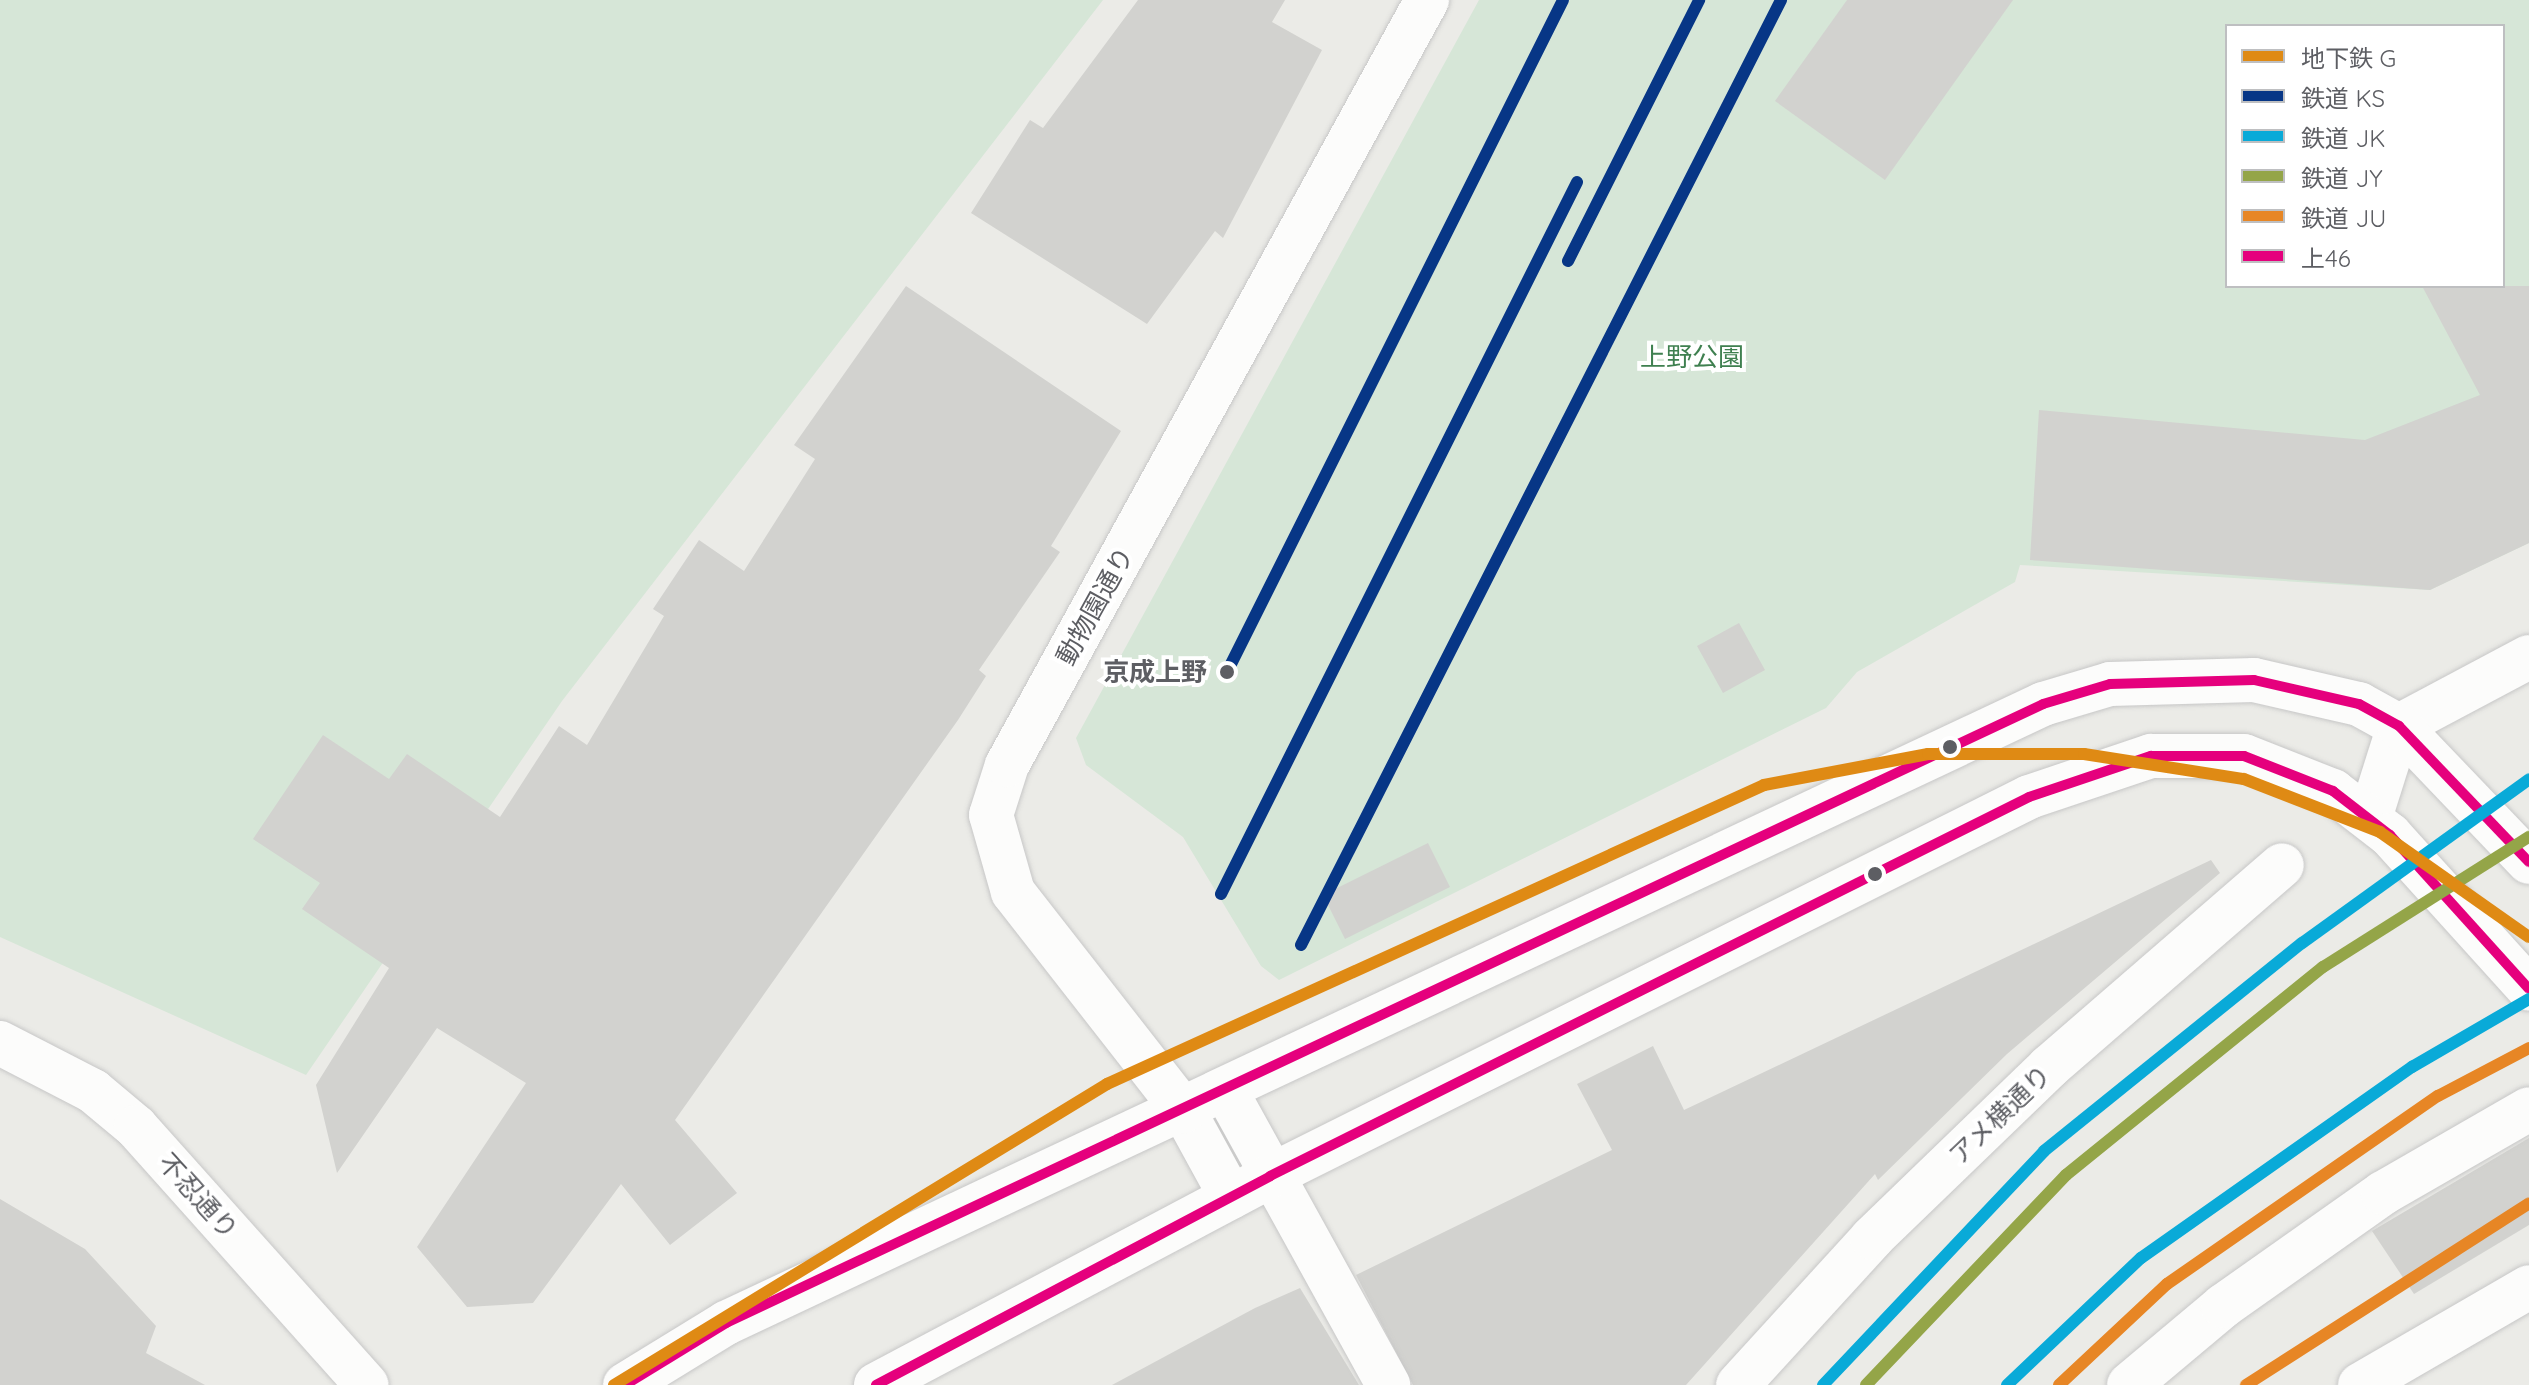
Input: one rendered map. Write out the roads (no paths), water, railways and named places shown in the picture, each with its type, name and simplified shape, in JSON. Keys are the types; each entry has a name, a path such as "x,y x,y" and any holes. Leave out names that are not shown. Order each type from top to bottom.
{"main road":[{"name":"動物園通り","path":"1231,1197 1184,1111 1013,892 991,815 1007,765 1427,0"},
{"path":"2370,818 2399,726 2529,657"},
{"path":"625,1385 726,1323 1184,1111 2043,704 2110,684 2254,680 2324,692 2399,726 2529,862"},
{"path":"876,1385 1270,1176 2085,775 2151,756 2244,756 2333,791 2370,818 2529,989"},
{"name":"アメ横通り","path":"1738,1385 1872,1238 2049,1067 2282,865"},
{"name":"不忍通り","path":"0,1043 93,1091 136,1127 367,1385"},
{"path":"1226,1091 1270,1176 1388,1385"},
{"path":"2129,1385 2223,1306 2383,1193 2529,1109"},
{"path":"2360,1385 2529,1287"}],"metro line":[{"name":"G","path":"614,1385 1107,1084 1764,785 1928,754 2084,754 2244,779 2380,832 2529,937"}],"rail line":[{"name":"KS","path":"1227,672 1563,0"},
{"name":"KS","path":"1568,261 1699,0"},
{"name":"KS","path":"1301,945 1781,0"},
{"name":"KS","path":"1221,894 1577,182"},
{"name":"JK","path":"1823,1385 2044,1151 2302,943 2529,779"},
{"name":"JY","path":"1866,1385 2066,1175 2323,967 2529,837"},
{"name":"JK","path":"2007,1385 2141,1258 2412,1067 2529,999"},
{"name":"JU","path":"2059,1385 2167,1284 2438,1096 2529,1048"},
{"name":"JU","path":"2246,1385 2529,1203"}],"place":[{"name":"京成上野","path":"1227,672"}],"park label":[{"name":"上野公園","path":"1692,357"}]}
